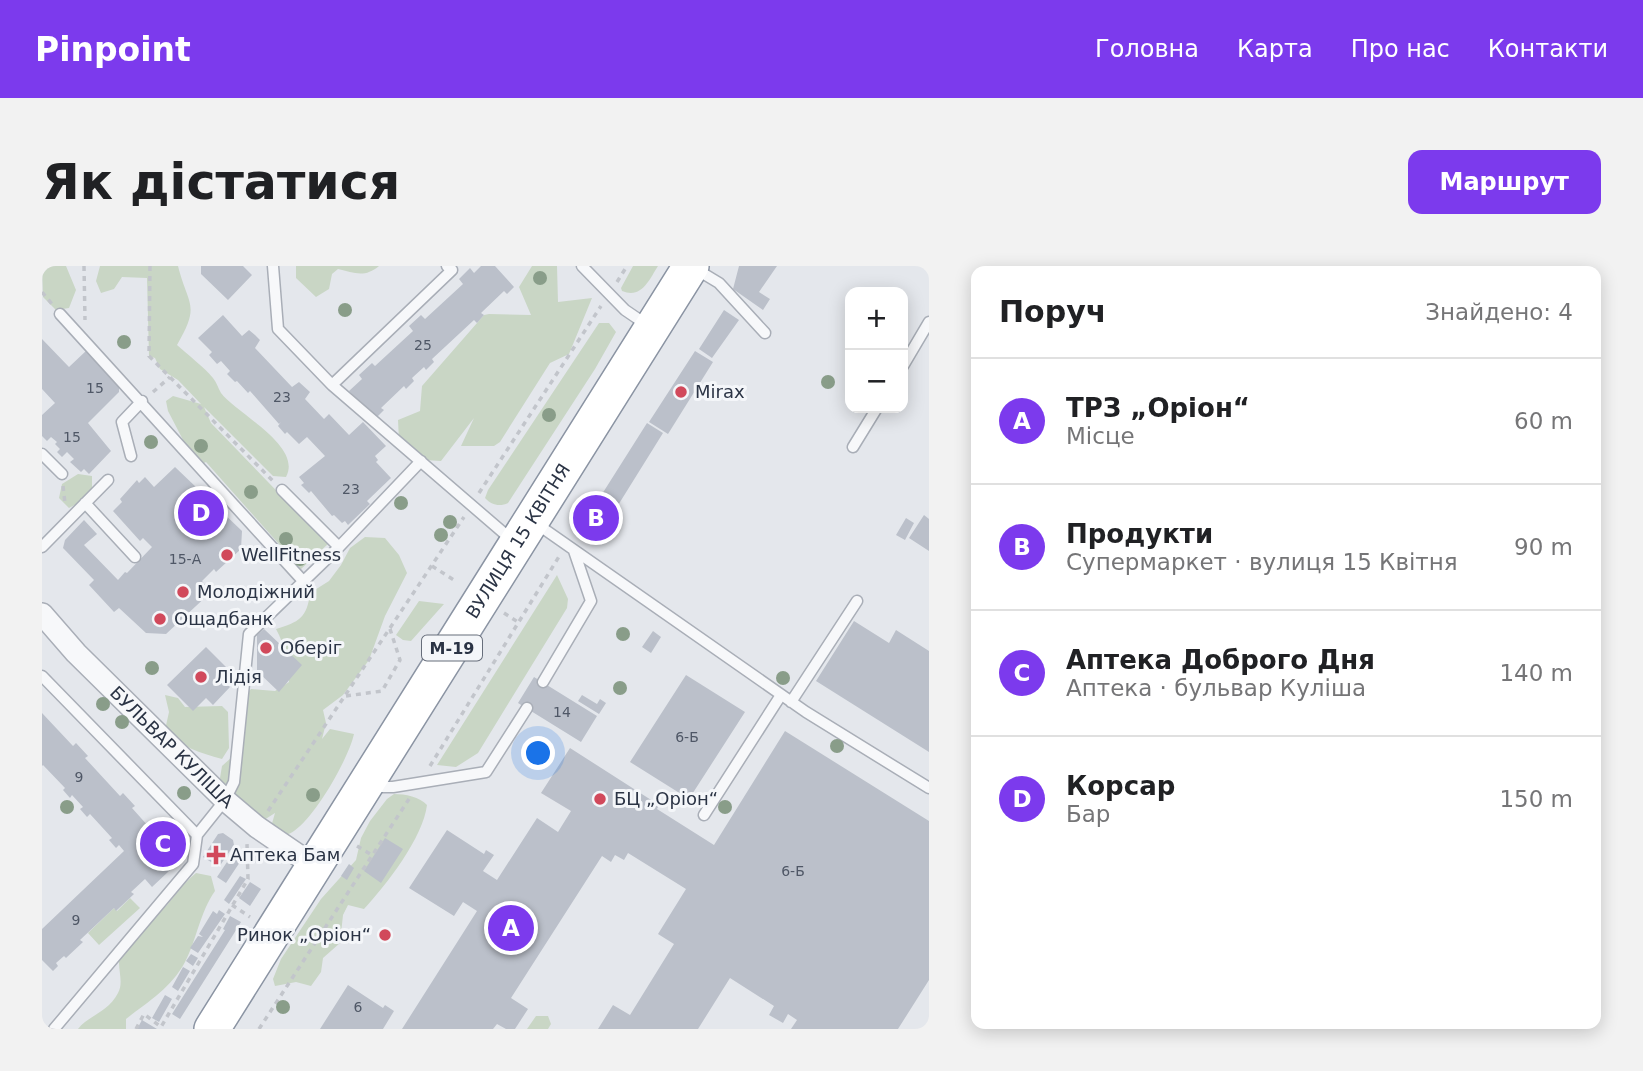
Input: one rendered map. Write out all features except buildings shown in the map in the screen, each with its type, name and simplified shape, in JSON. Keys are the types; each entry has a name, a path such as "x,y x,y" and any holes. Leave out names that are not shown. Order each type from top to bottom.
{"highway":[{"name":"ВУЛИЦЯ 15 КВІТНЯ","path":"212,1029 691,266"}],"street":[{"name":"БУЛЬВАР КУЛІША","path":"42,614 76,653 225,800 257,827 314,866"}],"lane":[{"path":"274,266 278,328 332,386 472,505 524,531 574,550 786,698 929,789"},
{"path":"332,386 452,270 447,266"},
{"path":"582,266 625,310 652,328"},
{"path":"691,266 719,284 765,333"},
{"path":"60,314 304,582"},
{"path":"908,358 929,322"},
{"path":"131,456 121,422 142,401"},
{"path":"853,447 874,413"},
{"path":"42,454 62,474"},
{"path":"54,1029 193,864 197,835 225,800 234,782 249,635 339,547 421,461"},
{"path":"42,547 108,480"},
{"path":"282,490 339,547"},
{"path":"85,503 135,557"},
{"path":"543,682 591,601 574,550"},
{"path":"704,815 857,601"},
{"path":"42,676 197,835"},
{"path":"366,787 393,787 485,772 527,708"}],"path":[{"path":"84,266 85,340"},
{"path":"150,266 149,356 282,490"},
{"path":"136,1029 144,1014 161,1027 248,879 247,845 257,827 432,566 627,266"},
{"path":"142,401 170,377"},
{"path":"62,474 67,520"},
{"path":"432,566 457,582"},
{"path":"504,613 518,622"},
{"path":"346,696 382,691 400,660 390,629"},
{"path":"357,846 372,855"},
{"path":"232,905 250,917"}],"green space":[{"path":"42,266 66,266 76,290 69,308 56,310 43,297"},
{"path":"100,266 178,266 190,313 177,345 209,374 229,401 277,442 289,465 286,477 273,476 204,407 211,423 328,544 301,569 206,462 202,464 194,461 168,411 166,401 173,396 201,404 178,380 160,369 155,358 149,356 147,278 122,277 114,289 101,293 96,281"},
{"path":"296,266 379,266 364,273 338,269 332,274 329,289 316,297 296,278"},
{"path":"532,266 557,266 558,302 592,298 569,354 550,363 500,442 494,446 461,446 474,418 441,461 408,459 399,441 398,420 420,411 422,386 484,315 531,315 519,287"},
{"path":"633,266 658,266 640,290 629,293 622,291 621,288"},
{"path":"599,323 609,323 616,332 595,369 508,503 499,505 490,502 485,498 488,490"},
{"path":"78,474 92,476 92,490 82,501 69,508 59,498 62,484"},
{"path":"365,537 385,538 399,555 407,573 385,616 369,660 343,695 323,710 326,723 322,739 330,729 354,734 345,758 330,787 311,814 292,832 278,836 271,827 275,813 264,820 228,803 220,778 222,766 232,757 242,700 251,689 275,691 289,682 286,654 276,629 291,624 304,614 310,593 329,581 350,548"},
{"path":"557,575 568,599 567,608 478,753 456,767 437,765"},
{"path":"419,601 444,604 411,641 403,640 396,635"},
{"path":"165,695 178,698 185,707 222,706 228,712 229,748 222,759 191,749 165,730 169,712"},
{"path":"394,794 412,796 427,805 419,832 411,846 364,909 348,905 343,915 340,943 323,958 321,972 311,986 296,982 275,986 273,979 281,959 321,899 356,860 361,838 370,821"},
{"path":"196,873 211,876 215,891 185,962 173,979 159,994 126,1019 126,1029 78,1029 109,1005 118,993 121,983 119,957 124,946"},
{"path":"130,898 140,908 99,945 88,933 114,908 117,911"},
{"path":"536,1016 548,1016 551,1024 548,1029 527,1029"}],"place":[{"name":"Mirax","path":"681,392"},
{"name":"Корсар","path":"201,513"},
{"name":"Продукти","path":"596,518"},
{"name":"WellFitness","path":"227,555"},
{"name":"Молодіжний","path":"183,592"},
{"name":"Ощадбанк","path":"160,619"},
{"name":"Оберіг","path":"266,648"},
{"name":"Лідія","path":"201,677"},
{"name":"БЦ „Оріон“","path":"600,799"},
{"name":"Аптека Доброго Дня","path":"163,844"},
{"name":"Аптека Бам","path":"216,855"},
{"name":"ТРЗ „Оріон“","path":"511,928"},
{"name":"Ринок „Оріон“","path":"385,935"}]}
